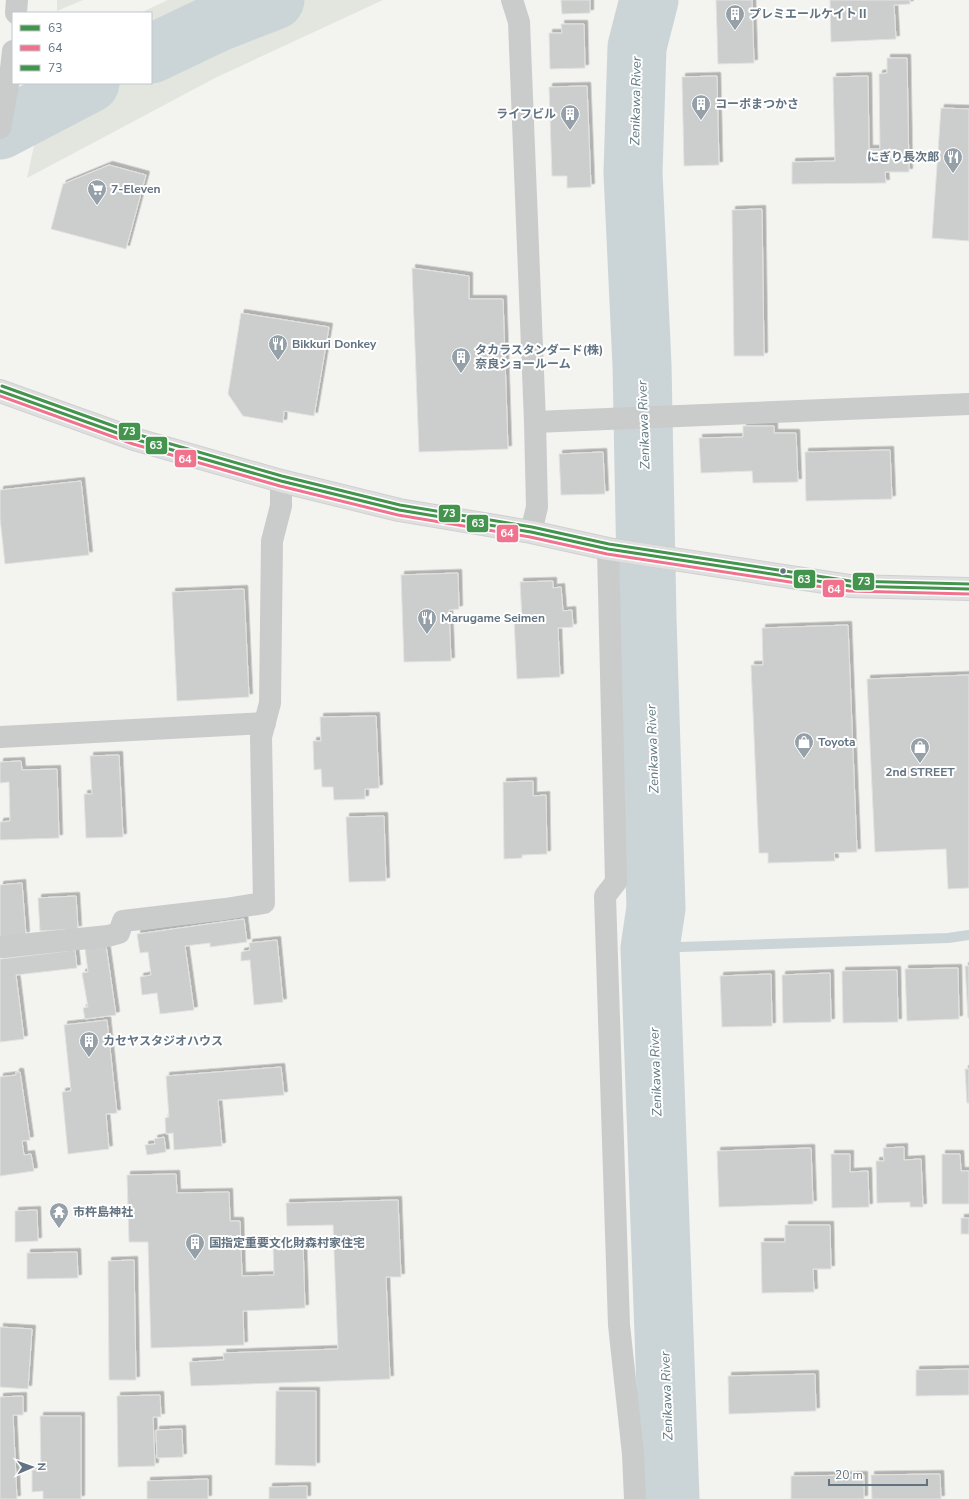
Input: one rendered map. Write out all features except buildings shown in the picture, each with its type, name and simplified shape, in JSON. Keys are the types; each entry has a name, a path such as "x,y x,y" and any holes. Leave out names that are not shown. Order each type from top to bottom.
{"highway":[{"path":"0,391 134,438 281,481 399,510 531,532 612,549 850,586 969,589"}],"street":[{"path":"16,12 17,0"},
{"path":"512,0 519,22 535,422 537,507 531,532"},
{"path":"0,128 12,60"},
{"path":"535,422 969,404"},
{"path":"0,946 108,936 119,933 123,921 225,909 264,902 261,737 270,703 272,540 281,506 281,481"},
{"path":"612,549 616,882 605,896 619,1325 633,1454 634,1499"},
{"path":"0,737 265,723"}],"shaded area":[{"path":"57,0 83,0 57,11"},
{"path":"168,0 218,0 152,32 152,12 142,12"},
{"path":"303,0 383,0 217,77 27,178 38,127 116,84 152,84 152,67 249,20"}],"waterway":[{"path":"152,54 216,23 275,0"},
{"name":"Zenikawa River","path":"649,0 637,47 633,173 642,365 647,619 656,908 650,948 670,1499"},
{"path":"0,130 88,84"},
{"path":"650,948 948,938 969,935"}],"transit line":[{"name":"73","path":"2,386 136,434 282,476 400,505 532,527 609,544 850,581 969,584"},
{"name":"63","path":"0,391 134,439 281,481 399,510 531,532 608,549 850,586 969,589"},
{"name":"64","path":"0,396 133,444 280,486 398,515 530,537 607,554 849,591 969,594"}],"place":[{"name":"プレミエールケイトⅡ","path":"735,31"},
{"name":"コーポまつかさ","path":"701,121"},
{"name":"ライフビル","path":"570,131"},
{"name":"にぎり長次郎","path":"953,174"},
{"name":"7-Eleven","path":"97,206"},
{"name":"Bikkuri Donkey","path":"278,361"},
{"name":"タカラスタンダード(株) 奈良ショールーム","path":"461,374"},
{"name":"Marugame Seimen","path":"427,635"},
{"name":"Toyota","path":"804,759"},
{"name":"2nd STREET","path":"920,764"},
{"name":"カセヤスタジオハウス","path":"89,1058"},
{"name":"市杵島神社","path":"59,1229"},
{"name":"国指定重要文化財森村家住宅","path":"195,1260"}]}
